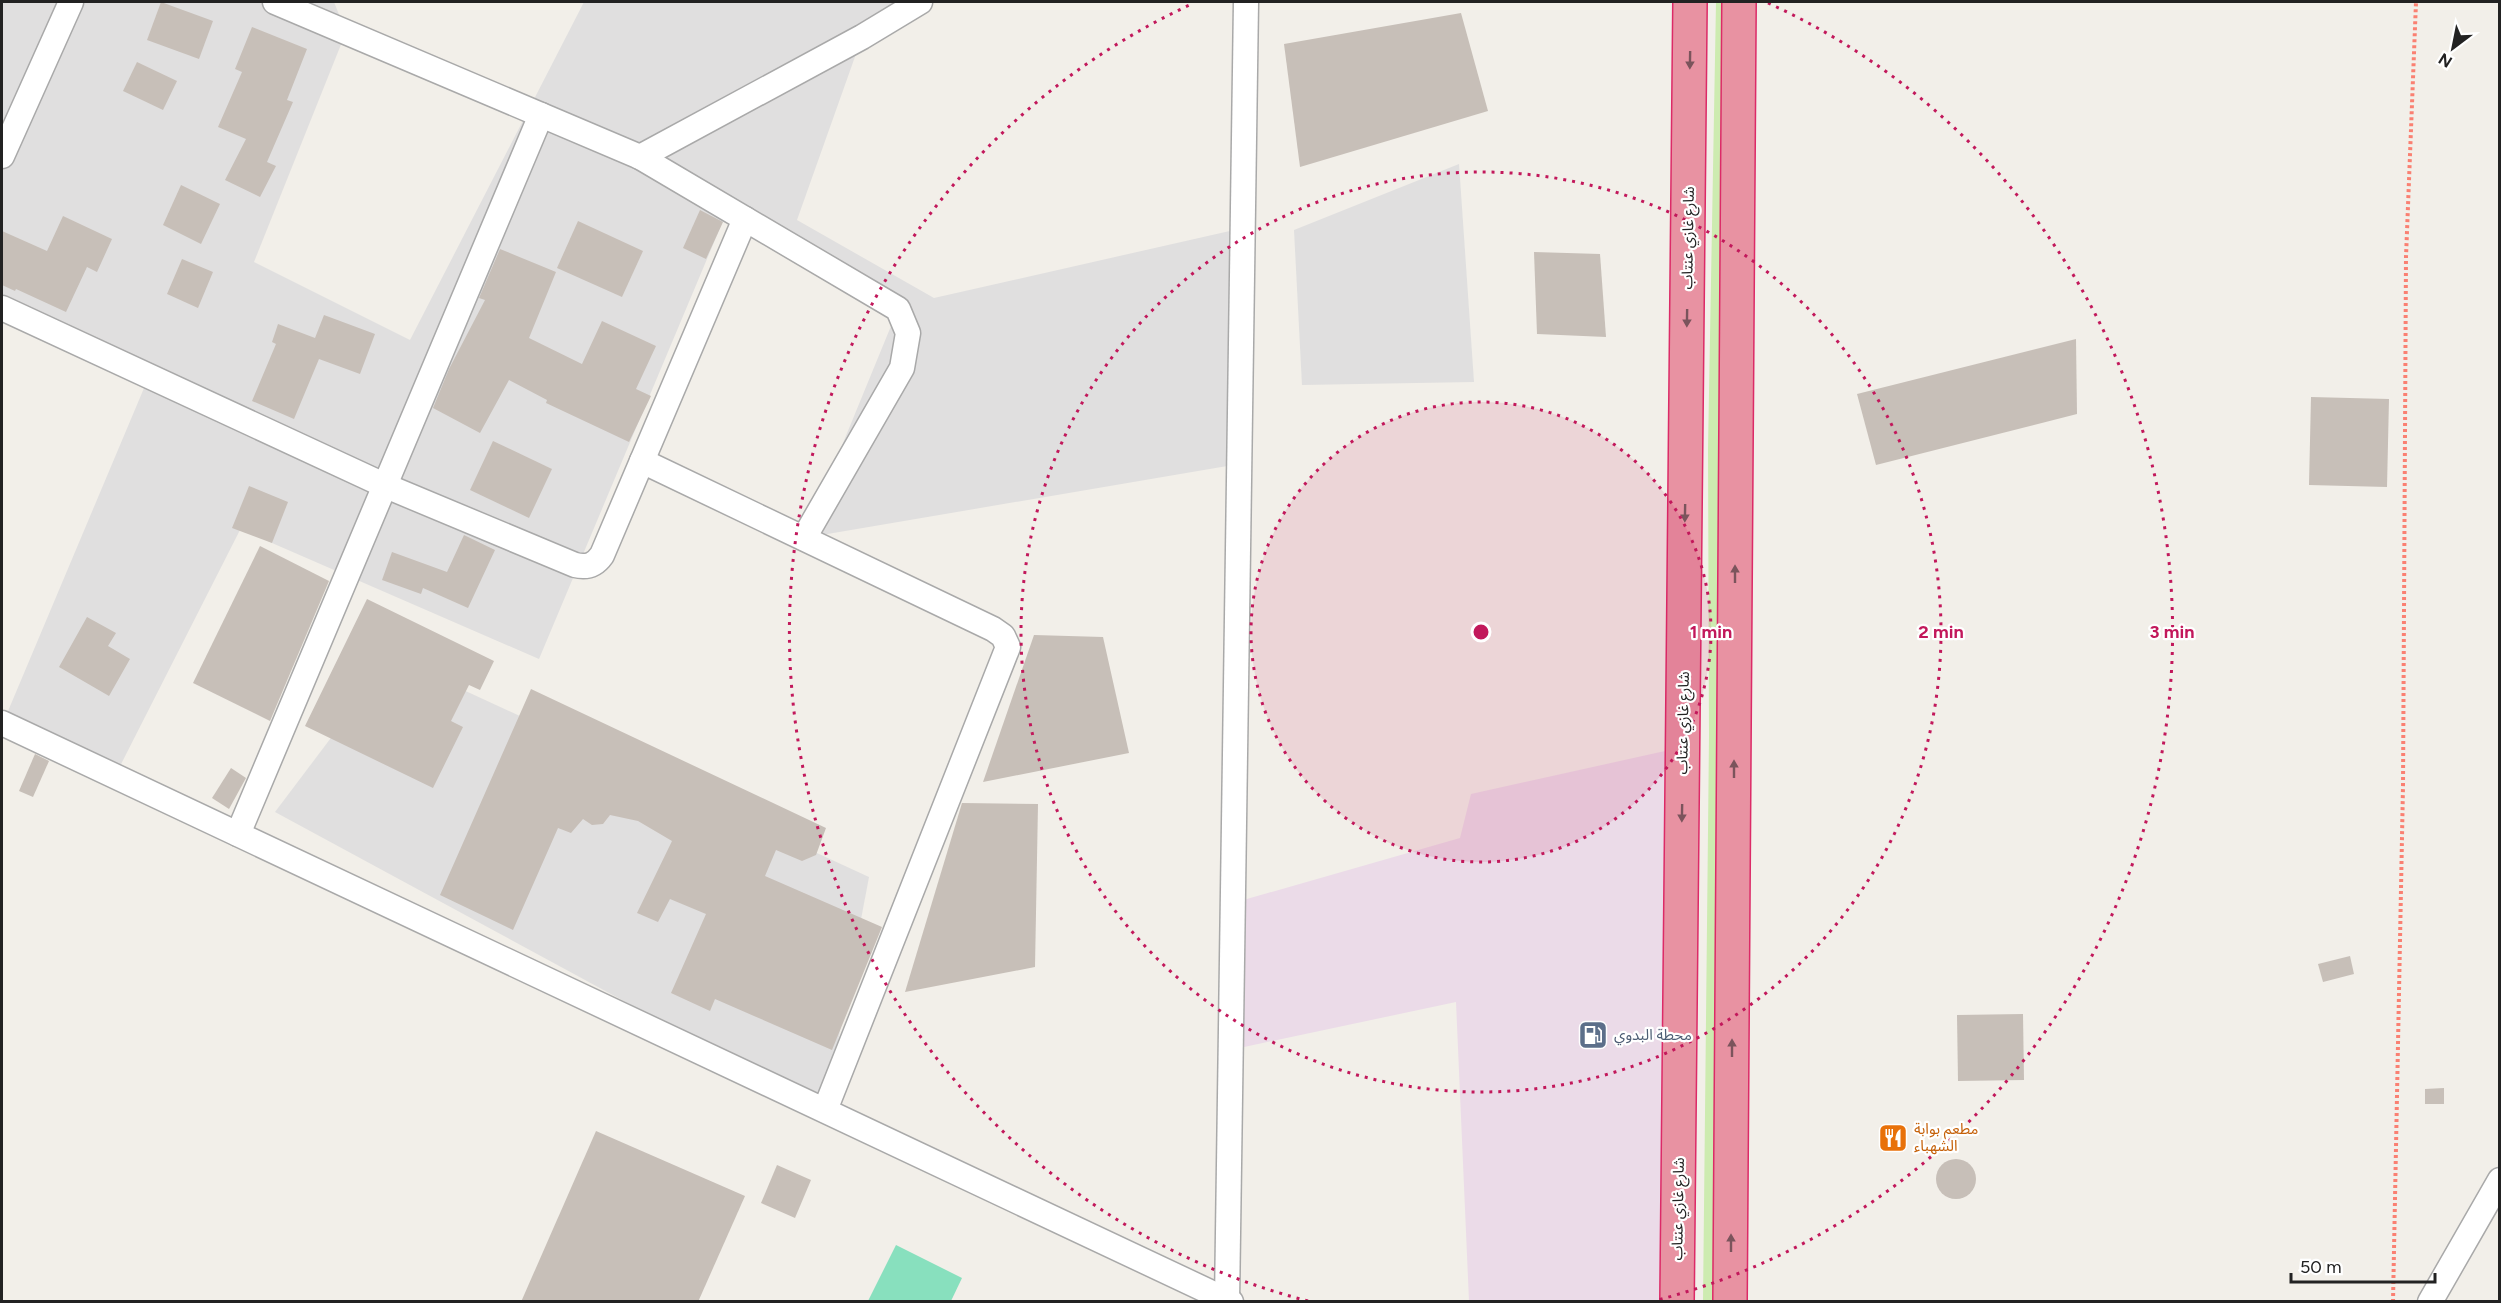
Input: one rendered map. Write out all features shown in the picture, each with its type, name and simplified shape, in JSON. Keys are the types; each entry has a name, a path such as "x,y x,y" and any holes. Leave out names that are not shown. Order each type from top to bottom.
{"highway":[{"name":"شارع غازي عنتاب","path":"1677,1302 1690,2"},
{"path":"1730,1302 1739,2"}],"street":[{"path":"2,156 72,2"},
{"path":"274,2 640,157 898,309 908,333 902,368 804,538"},
{"path":"640,157 862,38 920,2"},
{"path":"2,723 1228,1301 1246,2"},
{"path":"238,834 541,115"},
{"path":"2,308 386,486 575,565 587,566 598,561 602,555 746,219"},
{"path":"642,461 993,629 1003,636 1008,647 825,1110"},
{"path":"2430,1302 2499,1180"}],"path":[{"path":"2393,1302 2402,798 2406,257 2416,2"}],"shaded area":[{"path":"2,2 334,2 346,32 254,262 410,340 584,2 919,2 862,37 797,220 934,298 1243,228 1239,464 804,538 898,309 728,209 539,659 241,528 115,776 3,723 147,381 2,310"},
{"path":"1459,164 1474,382 1302,385 1294,230"},
{"path":"392,657 869,877 825,1110 275,812"},
{"path":"1665,751 1677,1301 1469,1301 1456,1002 1230,1050 1233,903 1460,838 1471,794"}],"green space":[{"path":"1716,2 1725,2 1719,421 1716,1151 1713,1301 1703,1302 1709,736 1708,449"},
{"path":"896,1245 962,1278 951,1301 868,1301"}],"building":[{"path":"161,2 213,21 199,59 147,40"},
{"path":"1461,13 1488,111 1300,167 1284,44"},
{"path":"252,27 307,49 287,100 293,102 267,162 276,166 260,197 225,180 246,139 218,127 242,72 235,69"},
{"path":"137,62 177,81 163,110 123,91"},
{"path":"181,185 220,204 201,244 163,225"},
{"path":"700,210 723,222 706,259 683,248"},
{"path":"63,216 112,239 97,272 87,267 66,312 2,285 2,231 47,251"},
{"path":"578,221 643,251 622,297 557,268"},
{"path":"500,249 556,272 529,338 582,364 602,321 656,346 636,389 651,396 629,442 546,403 547,400 509,380 480,433 433,408 449,369 485,300 479,298"},
{"path":"1534,252 1600,254 1606,337 1537,334"},
{"path":"182,259 213,272 198,308 167,294"},
{"path":"324,315 375,334 360,374 319,359 294,419 252,401 276,344 272,342 278,324 315,338"},
{"path":"2076,339 2077,414 1876,465 1857,394"},
{"path":"2311,397 2389,399 2387,487 2309,485"},
{"path":"493,441 552,469 529,518 470,490"},
{"path":"249,486 288,502 272,543 232,528"},
{"path":"464,535 495,550 468,608 423,588 421,594 382,580 392,552 447,572"},
{"path":"260,546 329,581 270,721 193,683"},
{"path":"367,599 494,661 480,690 469,685 451,721 463,727 433,788 305,726"},
{"path":"87,617 116,633 108,646 130,659 109,696 59,667"},
{"path":"1034,635 1103,637 1129,753 983,782"},
{"path":"531,689 826,828 816,855 802,861 776,850 765,876 882,927 832,1050 715,999 710,1011 671,993 706,914 670,899 658,922 637,913 672,841 638,821 610,815 603,824 592,825 583,819 571,833 558,828 513,930 440,895"},
{"path":"35,754 49,761 33,797 19,791"},
{"path":"231,768 246,778 229,809 212,798"},
{"path":"962,803 1038,804 1035,967 905,992"},
{"path":"2350,956 2354,974 2323,982 2318,964"},
{"path":"2023,1014 2024,1080 1958,1081 1957,1015"},
{"path":"2444,1088 2444,1104 2425,1104 2425,1089"},
{"path":"596,1131 745,1196 698,1302 521,1302"},
{"path":"1956,1159 1970,1165 1976,1179 1970,1193 1956,1199 1942,1193 1936,1179 1942,1165"},
{"path":"777,1165 811,1180 795,1218 761,1203"}],"place":[{"name":"محطة البدوي","path":"1593,1035"},
{"name":"مطعم بوابة الشهباء","path":"1893,1138"}]}
